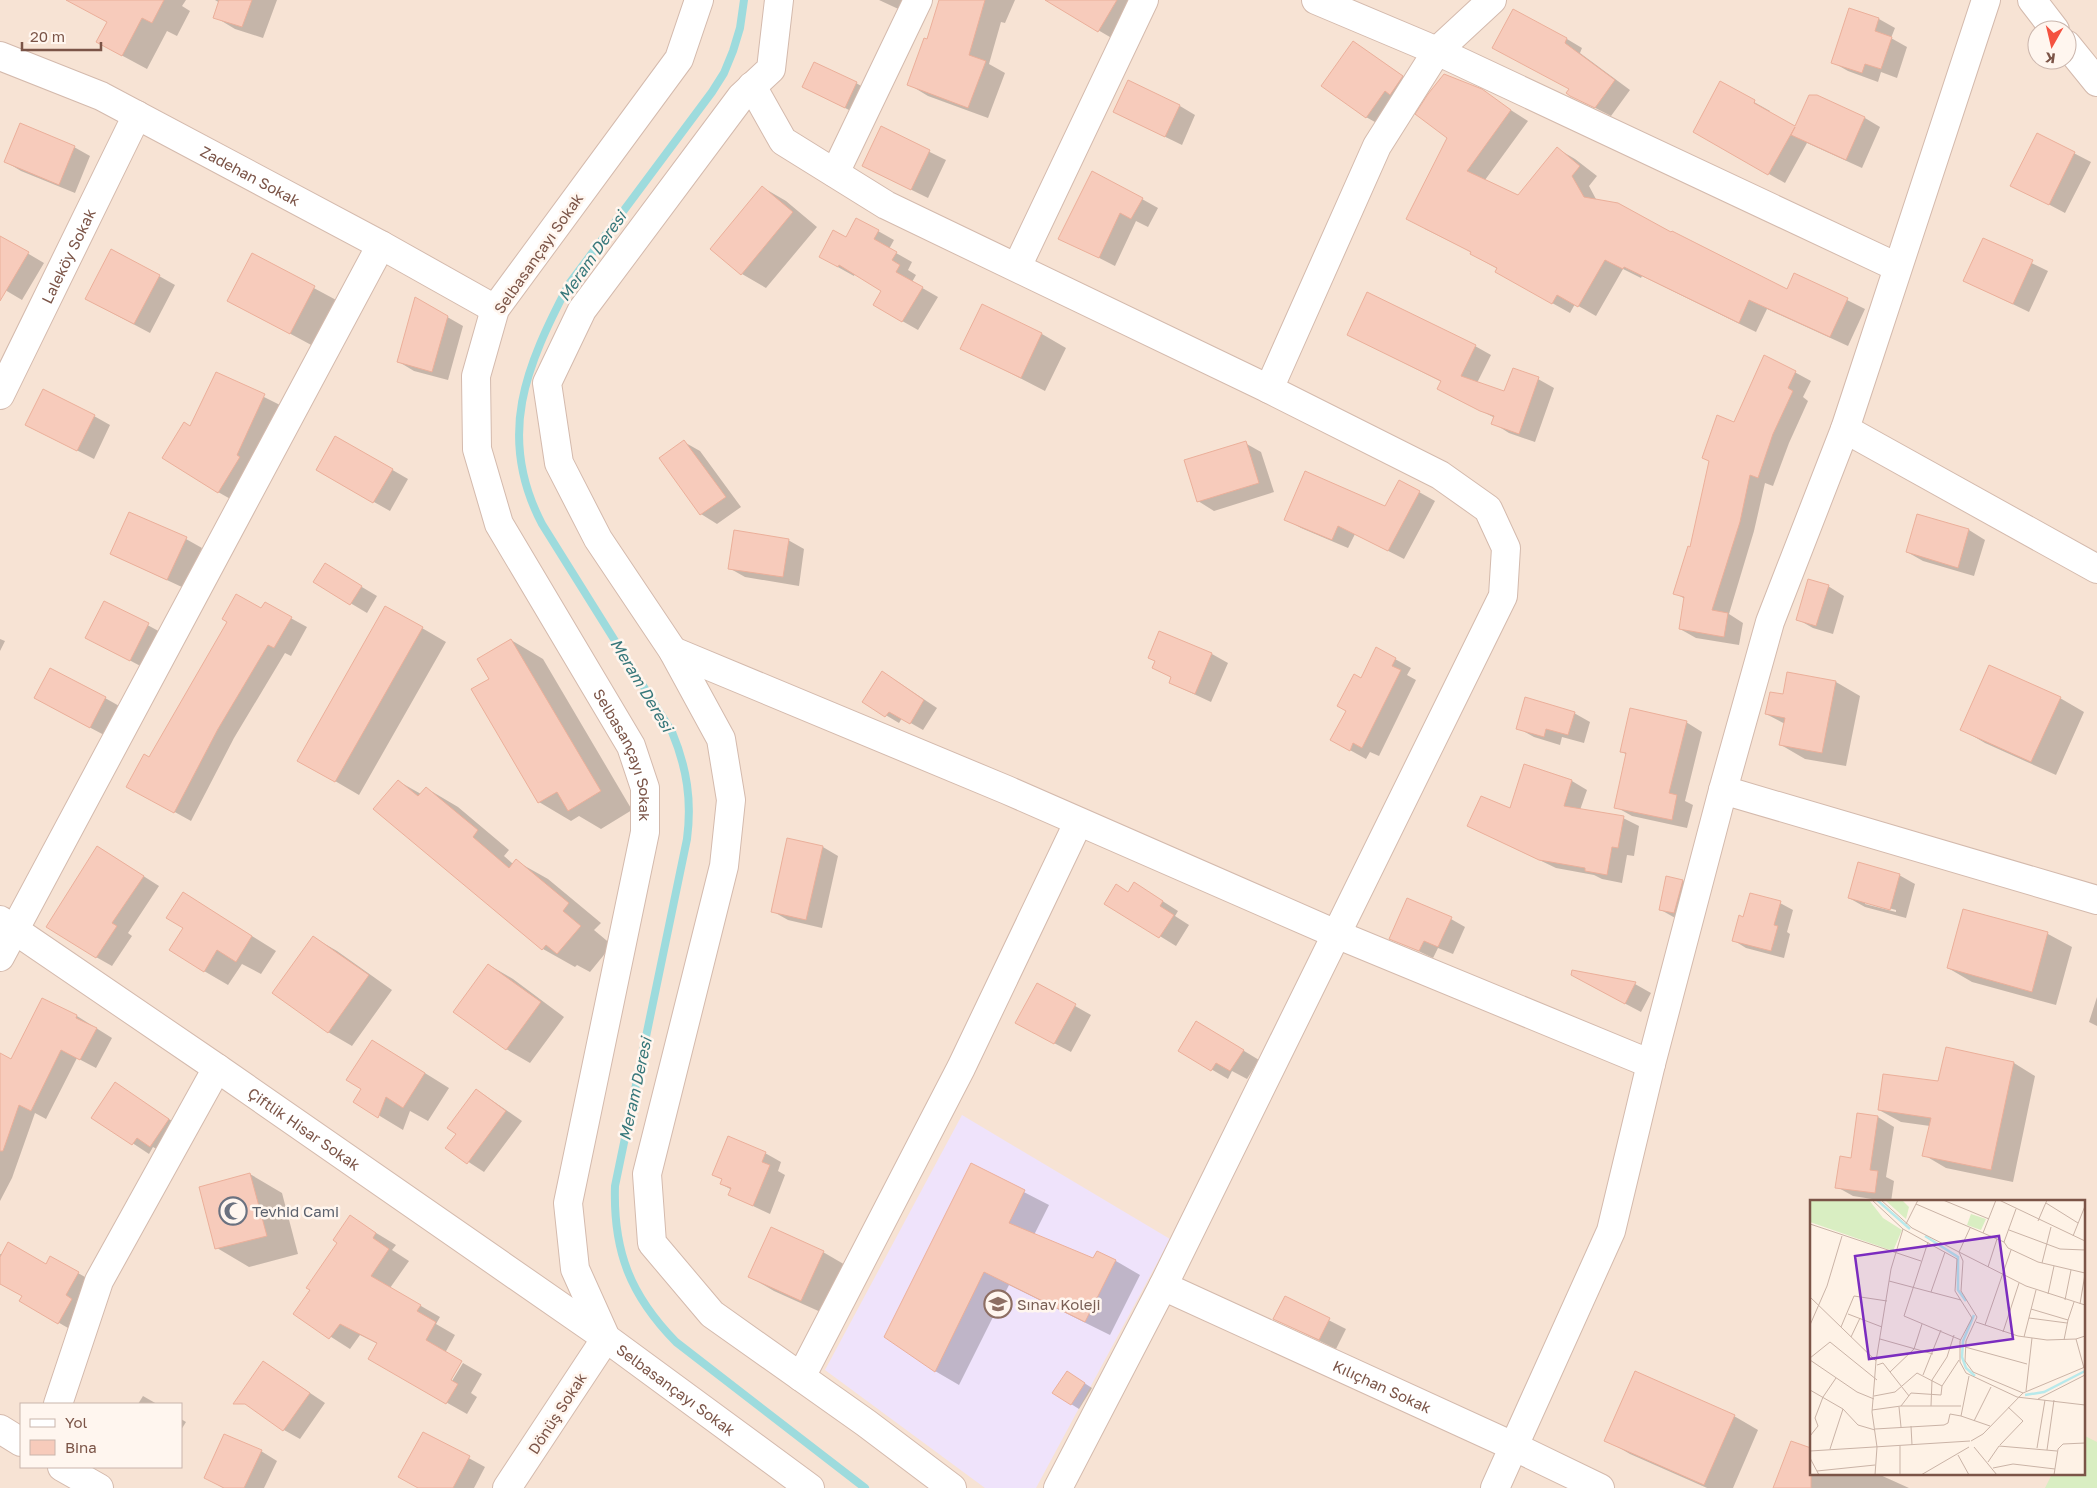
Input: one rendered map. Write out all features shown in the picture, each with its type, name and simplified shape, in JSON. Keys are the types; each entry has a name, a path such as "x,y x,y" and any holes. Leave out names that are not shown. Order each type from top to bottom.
{"street":[{"name":"Selbasançayı Sokak","path":"698,0 679,59 495,309 476,376 477,449 499,524 631,746 645,788 645,832 568,1203 575,1269 606,1338 810,1488"},
{"path":"779,0 771,68 741,97 582,310 547,383 559,463 598,539 673,650 721,739 731,800 724,866 647,1174 652,1243 712,1314 866,1423 952,1488"},
{"path":"835,173 918,0"},
{"path":"1017,267 1144,0"},
{"path":"1316,0 1437,51 1897,267"},
{"path":"1269,389 1377,146 1437,51 1492,0"},
{"path":"1495,1488 1611,1231 1651,1064 1723,790 1770,622 1845,429 1986,0"},
{"path":"2032,0 2047,20"},
{"name":"Zadehan Sokak","path":"0,56 101,96 380,245 495,309"},
{"path":"2077,57 2097,82"},
{"path":"752,86 782,141 886,205 1269,389 1440,475 1488,509 1506,548 1503,596 1163,1286 1058,1488"},
{"name":"Laleköy Sokak","path":"0,395 137,115"},
{"path":"0,957 7,925 380,245"},
{"path":"1845,429 2097,569"},
{"path":"673,650 1007,790 1078,823 1336,934 1651,1064"},
{"path":"1723,790 2097,900"},
{"path":"801,1377 961,1068 1078,823"},
{"name":"Çiftlik Hisar Sokak","path":"7,925 606,1338"},
{"path":"58,1403 99,1281 217,1068"},
{"name":"Kılıçhan Sokak","path":"1163,1286 1515,1447 1600,1488"},
{"name":"Dönüş Sokak","path":"507,1488 606,1338"},
{"path":"0,1429 20,1441"},
{"path":"64,1468 99,1488"}],"shaded area":[{"path":"0,0 2097,0 2097,1488 0,1488"},
{"name":"Sınav Koleji","path":"962,1115 1170,1239 1036,1488 985,1488 825,1370"}],"green space":[{"path":"2084,1436 2097,1442 2097,1488 2045,1488 2051,1476 2084,1476"}],"building":[{"path":"66,0 164,0 152,23 142,18 122,56 96,42 107,22"},
{"path":"219,0 252,0 242,27 213,18"},
{"path":"939,0 985,0 969,55 986,61 968,108 907,85 924,38 927,39"},
{"path":"1045,0 1117,0 1098,32"},
{"path":"1849,8 1879,18 1875,31 1892,37 1881,69 1865,64 1862,73 1831,63"},
{"path":"1513,9 1567,38 1565,43 1615,80 1595,108 1570,96 1566,93 1569,89 1492,48"},
{"path":"1353,41 1403,76 1390,95 1385,91 1366,118 1321,86"},
{"path":"814,62 857,82 845,108 802,87"},
{"path":"1444,74 1482,89 1511,110 1467,171 1518,195 1557,147 1580,166 1572,176 1584,197 1618,203 1671,232 1787,289 1794,273 1848,298 1830,337 1749,300 1739,323 1624,267 1623,269 1605,260 1578,307 1557,295 1552,304 1495,272 1497,268 1470,254 1471,252 1406,219 1447,138 1415,114"},
{"path":"1128,80 1180,105 1165,137 1113,112"},
{"path":"1720,81 1755,100 1754,103 1795,126 1809,95 1817,95 1865,117 1846,160 1791,135 1795,127 1768,175 1693,132"},
{"path":"20,123 75,146 59,185 4,162"},
{"path":"881,126 930,150 911,190 862,166"},
{"path":"2037,133 2075,152 2049,205 2010,186"},
{"path":"1092,171 1143,198 1131,219 1120,213 1099,258 1058,239"},
{"path":"762,186 793,212 741,275 710,249"},
{"path":"856,218 879,230 874,239 897,252 892,260 900,265 896,272 923,287 902,322 873,305 881,291 839,265 838,267 819,257 833,230 846,237"},
{"path":"0,236 29,252 0,301"},
{"path":"1983,238 2033,260 2013,304 1963,281"},
{"path":"111,249 160,275 134,324 85,299"},
{"path":"252,253 315,286 290,334 227,301"},
{"path":"1367,292 1476,345 1461,376 1504,391 1513,368 1539,377 1519,434 1491,424 1494,416 1437,389 1441,381 1347,335"},
{"path":"415,297 448,316 432,372 397,362"},
{"path":"982,304 1042,333 1021,378 960,349"},
{"path":"1764,355 1796,371 1788,388 1793,391 1773,434 1758,478 1750,475 1740,522 1712,610 1728,613 1724,637 1679,629 1684,597 1673,594 1688,546 1690,547 1709,461 1702,458 1717,415 1734,422"},
{"path":"216,372 265,394 237,455 240,457 218,493 162,458 184,422 190,426"},
{"path":"43,389 95,415 77,451 25,425"},
{"path":"335,436 393,469 373,503 316,470"},
{"path":"684,440 726,497 700,515 659,458"},
{"path":"1246,441 1259,483 1197,502 1184,460"},
{"path":"1305,471 1385,506 1399,480 1420,491 1388,551 1338,526 1332,540 1284,520"},
{"path":"129,512 187,537 167,580 110,554"},
{"path":"1917,514 1969,529 1958,568 1906,552"},
{"path":"734,530 789,539 783,577 728,569"},
{"path":"325,563 362,586 350,605 313,582"},
{"path":"1808,579 1829,585 1816,626 1796,620"},
{"path":"236,594 261,608 265,602 292,617 274,648 268,645 218,729 174,813 126,787 144,754 149,757 227,622 222,619"},
{"path":"104,601 149,623 130,661 85,638"},
{"path":"385,606 423,627 335,782 297,761"},
{"path":"1159,631 1212,653 1195,694 1169,683 1171,677 1152,668 1155,661 1148,658"},
{"path":"511,639 601,791 568,811 557,792 538,803 471,689 489,679 477,659"},
{"path":"1376,647 1396,658 1392,666 1401,670 1362,748 1353,743 1350,751 1330,740 1346,711 1337,706 1354,674 1361,678"},
{"path":"1989,665 2061,697 2031,762 1960,730"},
{"path":"50,668 106,697 90,728 34,698"},
{"path":"882,671 924,700 910,724 889,712 885,717 862,702"},
{"path":"1787,672 1836,681 1822,753 1779,745 1785,718 1765,714 1770,692 1783,694"},
{"path":"1525,697 1575,712 1568,735 1546,729 1544,737 1516,729"},
{"path":"1630,708 1687,721 1669,793 1677,795 1672,820 1614,808 1626,753 1620,752"},
{"path":"1524,764 1572,780 1564,806 1624,816 1618,848 1612,847 1607,875 1585,871 1585,868 1539,860 1467,826 1481,796 1510,808"},
{"path":"398,780 418,796 426,787 478,830 473,837 509,868 516,859 569,903 563,911 581,926 557,954 546,945 542,950 373,809"},
{"path":"787,838 823,846 806,920 771,912"},
{"path":"97,846 144,876 112,923 117,926 96,958 46,927"},
{"path":"1858,862 1900,874 1890,910 1848,898"},
{"path":"1666,876 1683,880 1674,913 1659,910"},
{"path":"1134,882 1163,901 1160,906 1174,915 1159,938 1104,904 1116,884 1128,892"},
{"path":"183,892 252,936 236,962 217,950 204,972 169,950 183,928 166,918"},
{"path":"1750,893 1781,901 1774,925 1778,926 1771,951 1732,941 1739,915 1743,917"},
{"path":"1407,898 1452,917 1438,947 1424,941 1419,951 1389,939"},
{"path":"1963,909 2048,932 2032,992 1947,968"},
{"path":"313,936 369,975 328,1033 272,993"},
{"path":"488,964 541,1002 506,1050 453,1012"},
{"path":"1572,970 1636,982 1625,1004 1571,975"},
{"path":"1037,983 1076,1004 1054,1044 1015,1023"},
{"path":"42,998 77,1015 76,1018 97,1028 80,1060 61,1050 31,1111 19,1105 3,1151 0,1151 0,1053 11,1059"},
{"path":"1196,1021 1244,1050 1230,1071 1216,1063 1211,1071 1178,1051"},
{"path":"372,1040 425,1073 403,1108 386,1097 378,1118 353,1102 361,1089 346,1080"},
{"path":"1946,1047 2014,1062 1991,1170 1922,1156 1931,1118 1878,1110 1883,1074 1938,1081"},
{"path":"115,1082 169,1119 150,1147 137,1138 132,1145 91,1118"},
{"path":"476,1089 506,1111 467,1164 445,1148 456,1134 447,1128"},
{"path":"1857,1113 1878,1116 1870,1170 1878,1171 1875,1193 1835,1188 1840,1156 1851,1158"},
{"path":"728,1136 766,1152 762,1162 770,1165 753,1206 728,1195 731,1188 720,1184 722,1179 712,1175"},
{"path":"971,1163 1025,1190 1009,1223 1093,1258 1097,1251 1116,1260 1085,1322 984,1272 935,1372 884,1337"},
{"name":"Tevhid Cami","path":"250,1173 267,1236 215,1249 199,1187"},
{"path":"350,1215 376,1233 373,1238 389,1249 371,1276 421,1305 417,1311 436,1322 426,1340 462,1361 451,1380 458,1384 446,1404 368,1359 377,1343 340,1324 329,1339 293,1314 310,1290 306,1288 337,1243 333,1240"},
{"path":"771,1227 824,1251 801,1301 748,1277"},
{"path":"8,1242 46,1264 50,1256 79,1272 66,1295 72,1299 58,1324 19,1301 22,1296 0,1284 0,1257"},
{"path":"1285,1296 1330,1318 1319,1340 1273,1319"},
{"path":"263,1361 310,1393 283,1431 245,1404 233,1404"},
{"path":"1067,1371 1085,1383 1071,1405 1052,1393"},
{"path":"1635,1371 1735,1415 1704,1485 1604,1441"},
{"path":"423,1432 470,1456 453,1488 418,1488 398,1477"},
{"path":"224,1434 262,1450 244,1488 224,1488 204,1478"},
{"path":"1791,1441 1810,1448 1811,1488 1773,1488"}],"waterway":[{"name":"Meram Deresi","path":"744,0 740,28 724,73 712,92 569,284 554,314 529,373 522,402 519,431 521,461 528,492 542,524 672,732 685,772 687,785 689,811 687,839 615,1186 615,1209 621,1252 636,1289 647,1307 676,1342 865,1488"}],"place":[{"name":"Tevhid Cami","path":"233,1211"},
{"name":"Sınav Koleji","path":"998,1304"}]}
